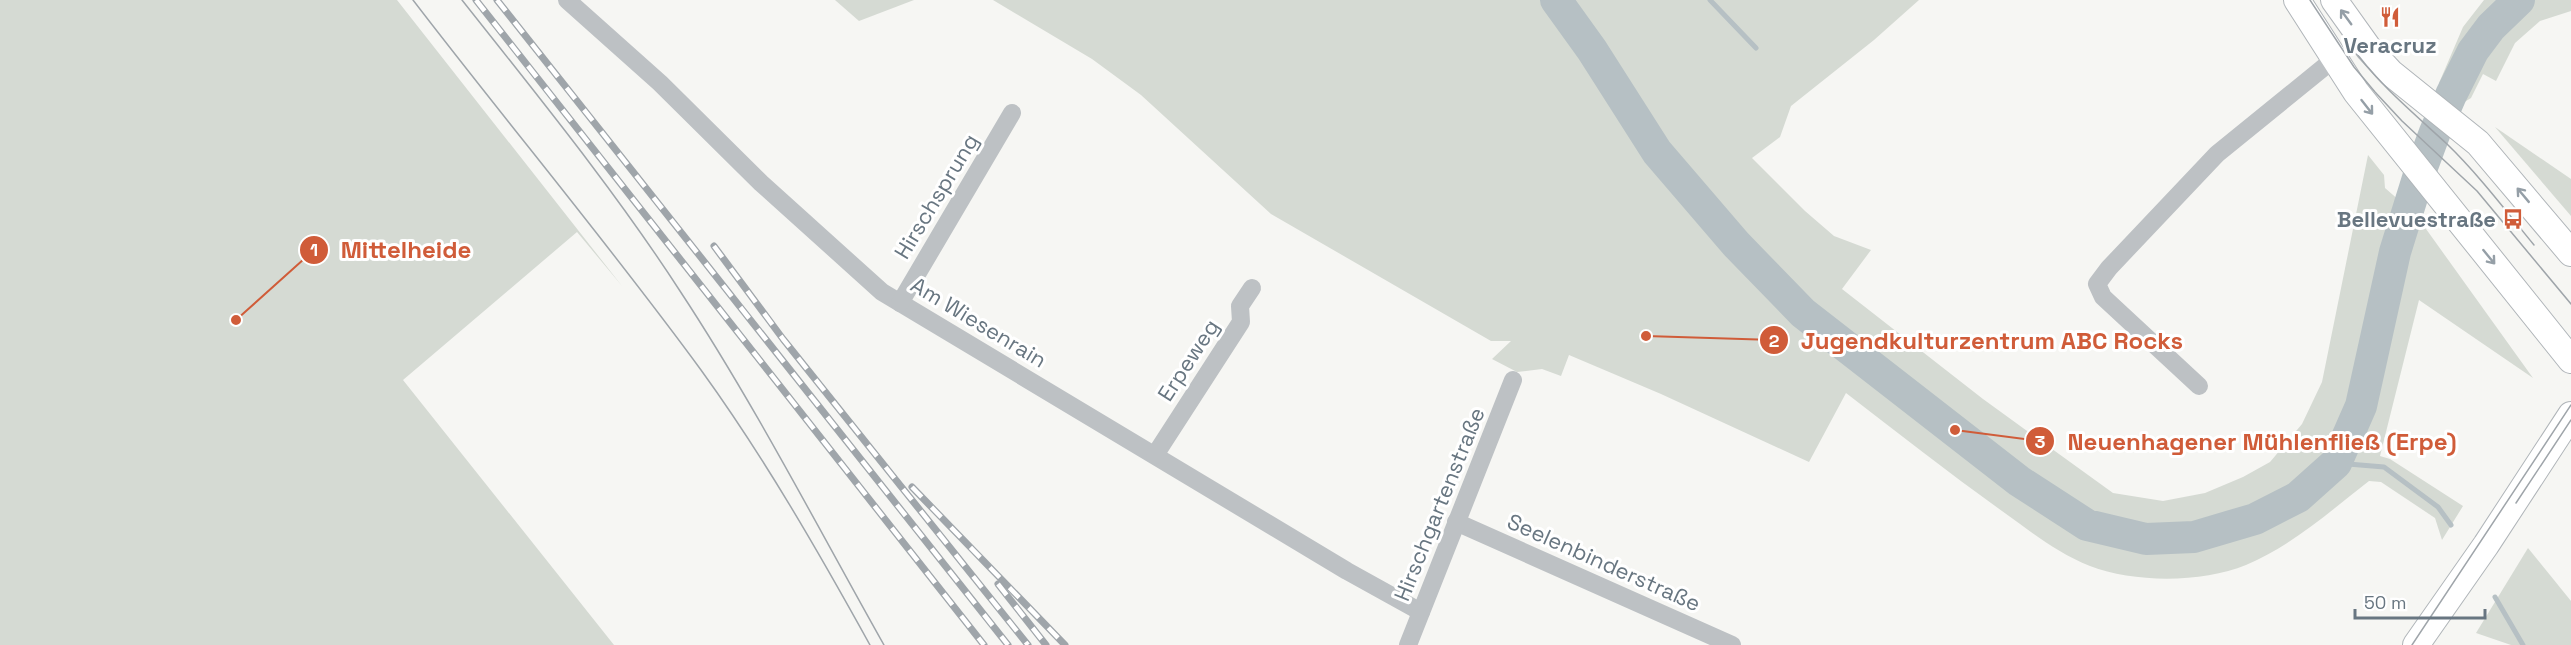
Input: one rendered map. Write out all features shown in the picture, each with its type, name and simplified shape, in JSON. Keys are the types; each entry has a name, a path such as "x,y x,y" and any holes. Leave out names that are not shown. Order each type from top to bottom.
{"main road":[{"path":"2297,0 2356,92 2571,360"},
{"path":"2334,0 2369,49 2391,73 2478,143 2571,253"},
{"path":"2416,645 2571,415"}],"street":[{"name":"Am Wiesenrain","path":"567,0 660,83 761,183 882,292 1347,571 1421,612"},
{"path":"2199,386 2103,297 2097,284 2109,268 2217,154 2334,59"},
{"name":"Hirschsprung","path":"900,303 1012,113"},
{"name":"Erpeweg","path":"1155,455 1241,322 1240,306 1252,288"},
{"name":"Hirschgartenstraße","path":"1408,645 1513,380"},
{"name":"Seelenbinderstraße","path":"1456,522 1732,645"}],"shaded area":[{"path":"0,0 397,0 622,286 577,232 403,380 614,645 0,645"},
{"path":"835,0 914,0 859,21"},
{"path":"993,0 1919,0 1874,40 1791,106 1780,137 1752,158 1805,211 1834,236 1871,250 1842,289 1983,399 2113,493 2163,501 2205,493 2243,477 2270,462 2302,424 2322,382 2368,155 2384,175 2385,188 2416,215 2533,378 2419,300 2380,456 2390,459 2463,506 2442,540 2435,518 2381,482 2369,481 2295,538 2246,565 2228,571 2189,578 2147,578 2108,572 2078,561 2044,541 1846,393 1809,462 1661,394 1569,355 1561,376 1542,369 1517,372 1492,359 1511,341 1491,341 1271,214 1141,95 1092,59"},
{"path":"2484,0 2507,0 2471,37 2446,88 2439,83 2463,27"},
{"path":"2507,0 2535,0 2505,22 2457,95 2446,88 2471,37"},
{"path":"2535,0 2571,0 2571,11 2540,21 2515,43 2496,81 2483,74 2471,98 2466,101 2457,95 2505,22"},
{"path":"2495,127 2571,179 2571,216"},
{"path":"2528,548 2571,601 2571,645 2511,645 2476,633"}],"waterway":[{"path":"1556,0 1592,50 1657,152 1736,244 1803,313 2019,481 2087,525 2146,539 2194,537 2255,519 2298,497 2336,463 2361,406 2395,252 2435,132 2473,51 2491,27 2519,0"},
{"path":"1710,0 1756,48"},
{"path":"2336,463 2384,467 2438,507 2451,525"},
{"path":"2495,597 2523,645"}],"tram line":[{"path":"413,0 631,276 701,370 747,436 790,505 870,645"},
{"path":"462,0 602,179 680,291 760,422 884,645"},
{"path":"2310,0 2354,67 2375,92 2402,121 2477,191 2571,304"},
{"path":"2348,42 2383,84 2470,168 2534,245"},
{"path":"2412,645 2571,405"},
{"path":"2516,503 2571,420"}],"railway":[{"path":"476,0 984,645"},
{"path":"497,0 1008,645"},
{"path":"714,246 783,339 1028,645"},
{"path":"912,487 1065,645"},
{"path":"998,584 1046,645"}],"place":[{"name":"Veracruz","path":"2390,17"},
{"name":"Bellevuestraße","path":"2513,219"},
{"name":"Mittelheide","path":"236,320"},
{"name":"Jugendkulturzentrum ABC Rocks","path":"1646,336"},
{"name":"Neuenhagener Mühlenfließ (Erpe)","path":"1955,430"}]}
